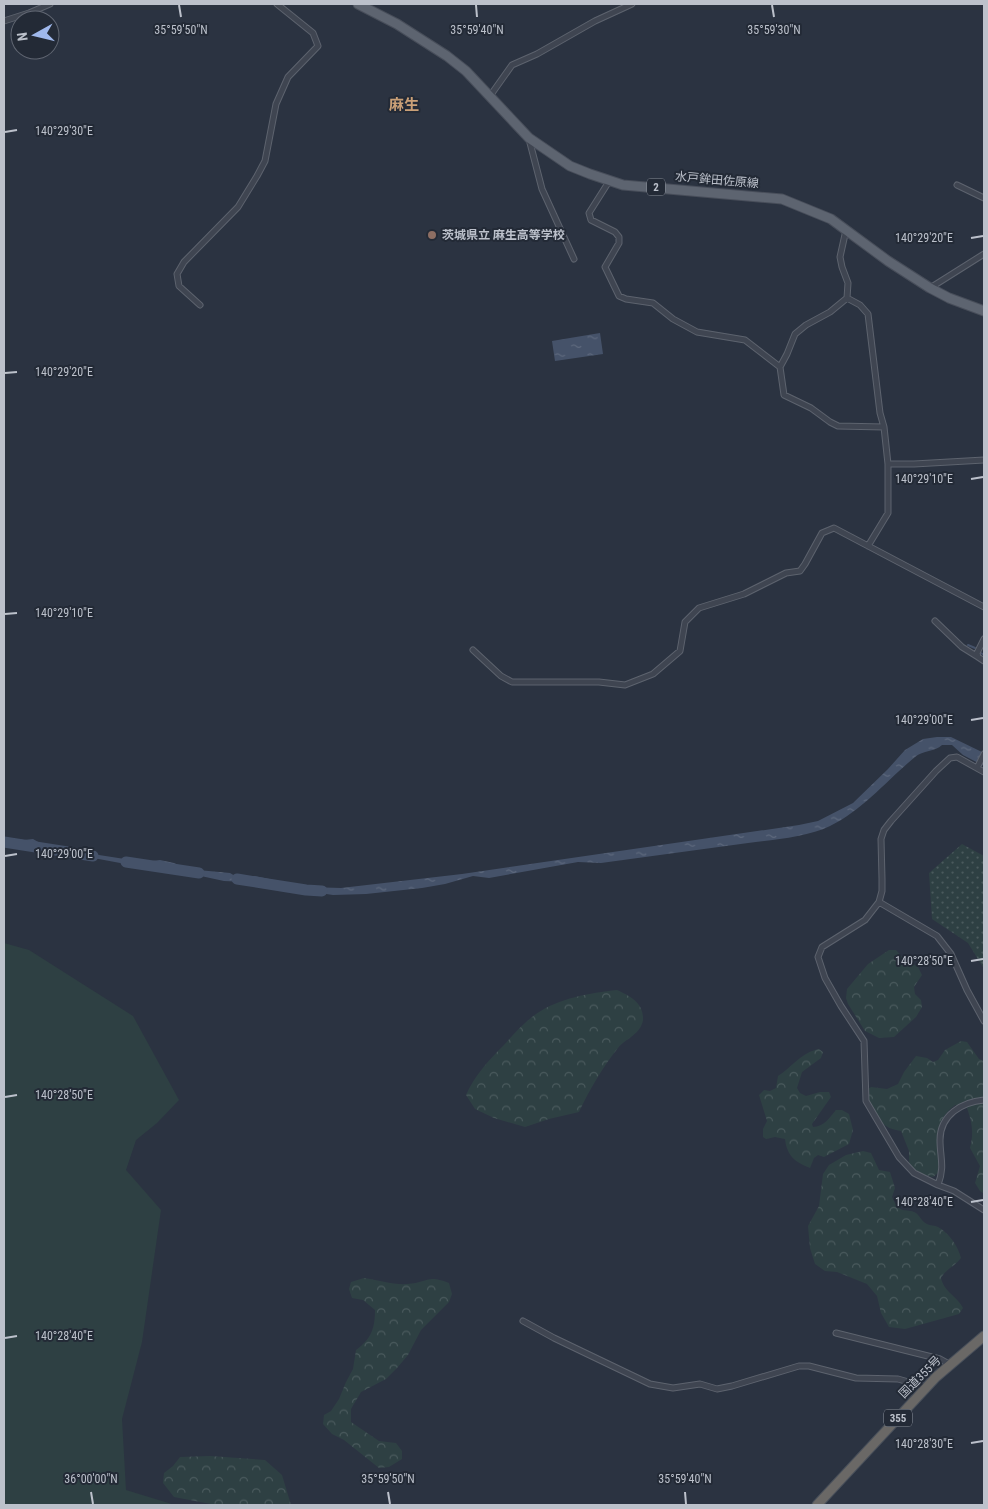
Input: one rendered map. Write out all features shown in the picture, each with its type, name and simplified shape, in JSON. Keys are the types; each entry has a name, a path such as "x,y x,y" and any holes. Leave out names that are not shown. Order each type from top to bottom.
{"highway":[{"name":"国道355号","path":"817,1505 926,1387 949,1364 984,1336"}],"main road":[{"name":"水戸鉾田佐原線","path":"358,4 398,24 447,56 466,72 529,138 570,166 624,185 782,199 832,219 888,261 930,288 980,310"}],"street":[{"path":"4,21 50,4"},
{"path":"200,305 179,286 177,274 189,256 238,207 265,161 276,104 288,78 318,46 313,33 277,4"},
{"path":"490,96 512,65 537,54 595,21 632,4"},
{"path":"529,138 542,189 574,259"},
{"path":"608,179 608,183 589,213 591,220 615,232 619,237 619,243 605,267 618,296 653,304 673,319 697,332 745,340 780,367"},
{"path":"957,185 984,198"},
{"path":"846,230 840,257 848,283 847,298 830,312 806,325 795,334 780,367 784,395 811,408 838,426 884,427"},
{"path":"930,288 984,254"},
{"path":"847,298 860,305 868,314 888,464 888,513 868,546"},
{"path":"980,310 984,305"},
{"path":"888,464 984,460"},
{"path":"474,650 501,676 512,682 599,682 625,685 653,674 680,651 685,622 699,608 744,594 786,573 800,571 822,534 834,528 984,607"},
{"path":"935,621 962,647 984,661"},
{"path":"978,657 978,648 984,639"},
{"path":"977,767 984,754"},
{"path":"984,772 957,757 950,758 936,771 884,830 880,839 882,879 880,902 865,920 822,947 818,961 840,1006 864,1041 866,1101 906,1166 938,1185 954,1190 984,1210"},
{"path":"880,902 929,931 940,940 952,954 967,990 984,1021"},
{"path":"938,1185 942,1164 940,1137 947,1117 958,1108 984,1100"},
{"path":"523,1320 554,1338 650,1384 663,1387 673,1388 700,1384 716,1389 799,1366 809,1366 847,1376 898,1379 926,1387"},
{"path":"836,1333 940,1359 949,1364"}],"green space":[{"path":"962,844 984,856 984,969 968,943 932,919 929,873"},
{"path":"4,943 29,950 133,1016 179,1100 157,1123 136,1140 126,1170 161,1210 142,1342 122,1419 126,1490 175,1505 4,1505"},
{"path":"889,950 896,950 904,959 918,967 922,975 914,987 915,994 921,1000 922,1007 916,1017 894,1037 879,1038 865,1031 848,1004 846,998 847,989 868,964"},
{"path":"617,990 639,1005 643,1014 642,1025 612,1056 587,1095 579,1112 525,1127 494,1118 475,1109 466,1095 473,1081 487,1063 527,1021 545,1008 565,1000"},
{"path":"961,1041 967,1042 979,1059 984,1061 984,1194 975,1183 980,1166 970,1148 972,1128 967,1108 955,1105 942,1121 938,1137 938,1173 933,1177 918,1173 912,1168 909,1162 909,1151 901,1131 889,1128 882,1123 873,1110 867,1095 867,1090 871,1087 887,1089 898,1084 916,1056 927,1058 933,1062 938,1060 945,1050"},
{"path":"819,1049 823,1052 821,1058 802,1072 797,1088 800,1093 806,1096 820,1092 829,1092 831,1097 812,1124 813,1127 824,1123 836,1110 842,1110 849,1114 853,1130 849,1144 824,1157 818,1155 814,1158 810,1168 793,1158 788,1150 785,1139 775,1137 766,1139 763,1137 763,1129 767,1121 759,1095 764,1090 770,1091 776,1088 778,1076 802,1056"},
{"path":"863,1151 871,1153 879,1170 890,1172 895,1188 892,1197 898,1207 916,1213 925,1223 937,1226 955,1244 961,1258 941,1278 945,1287 963,1308 959,1314 905,1329 889,1327 881,1313 877,1296 867,1284 837,1272 825,1271 815,1264 810,1248 808,1226 819,1206 823,1174 829,1165 846,1155"},
{"path":"364,1278 402,1284 436,1279 449,1283 452,1294 449,1302 421,1330 408,1355 397,1368 386,1379 361,1392 351,1409 351,1422 379,1441 396,1443 402,1451 402,1459 389,1467 379,1468 344,1440 332,1434 323,1424 324,1415 331,1411 339,1399 353,1369 356,1350 369,1338 373,1328 375,1310 363,1300 352,1298 349,1289 351,1282"},
{"path":"210,1456 265,1460 282,1475 291,1505 216,1505 174,1497 163,1483 164,1473 180,1457"}],"water":[{"path":"600,333 603,354 555,361 552,341"},
{"path":"951,737 984,753 984,766 963,755 952,745 942,745 915,757 853,812 830,826 811,833 601,863 578,862 489,878 473,876 422,888 366,894 333,895 267,881 224,881 187,873 178,867 168,864 131,865 88,857 60,849 34,849 4,843 4,838 33,839 45,846 66,848 86,853 144,862 160,860 174,863 187,869 230,873 235,876 255,876 307,887 341,888 462,874 818,821 853,803 905,750 923,739"}],"waterway":[{"path":"968,645 975,648"},
{"path":"4,842 93,856"},
{"path":"126,862 199,873"},
{"path":"237,879 322,891"}],"place":[{"name":"茨城県立 麻生高等学校","path":"432,235"}],"district":[{"name":"麻生","path":"404,105"}]}
